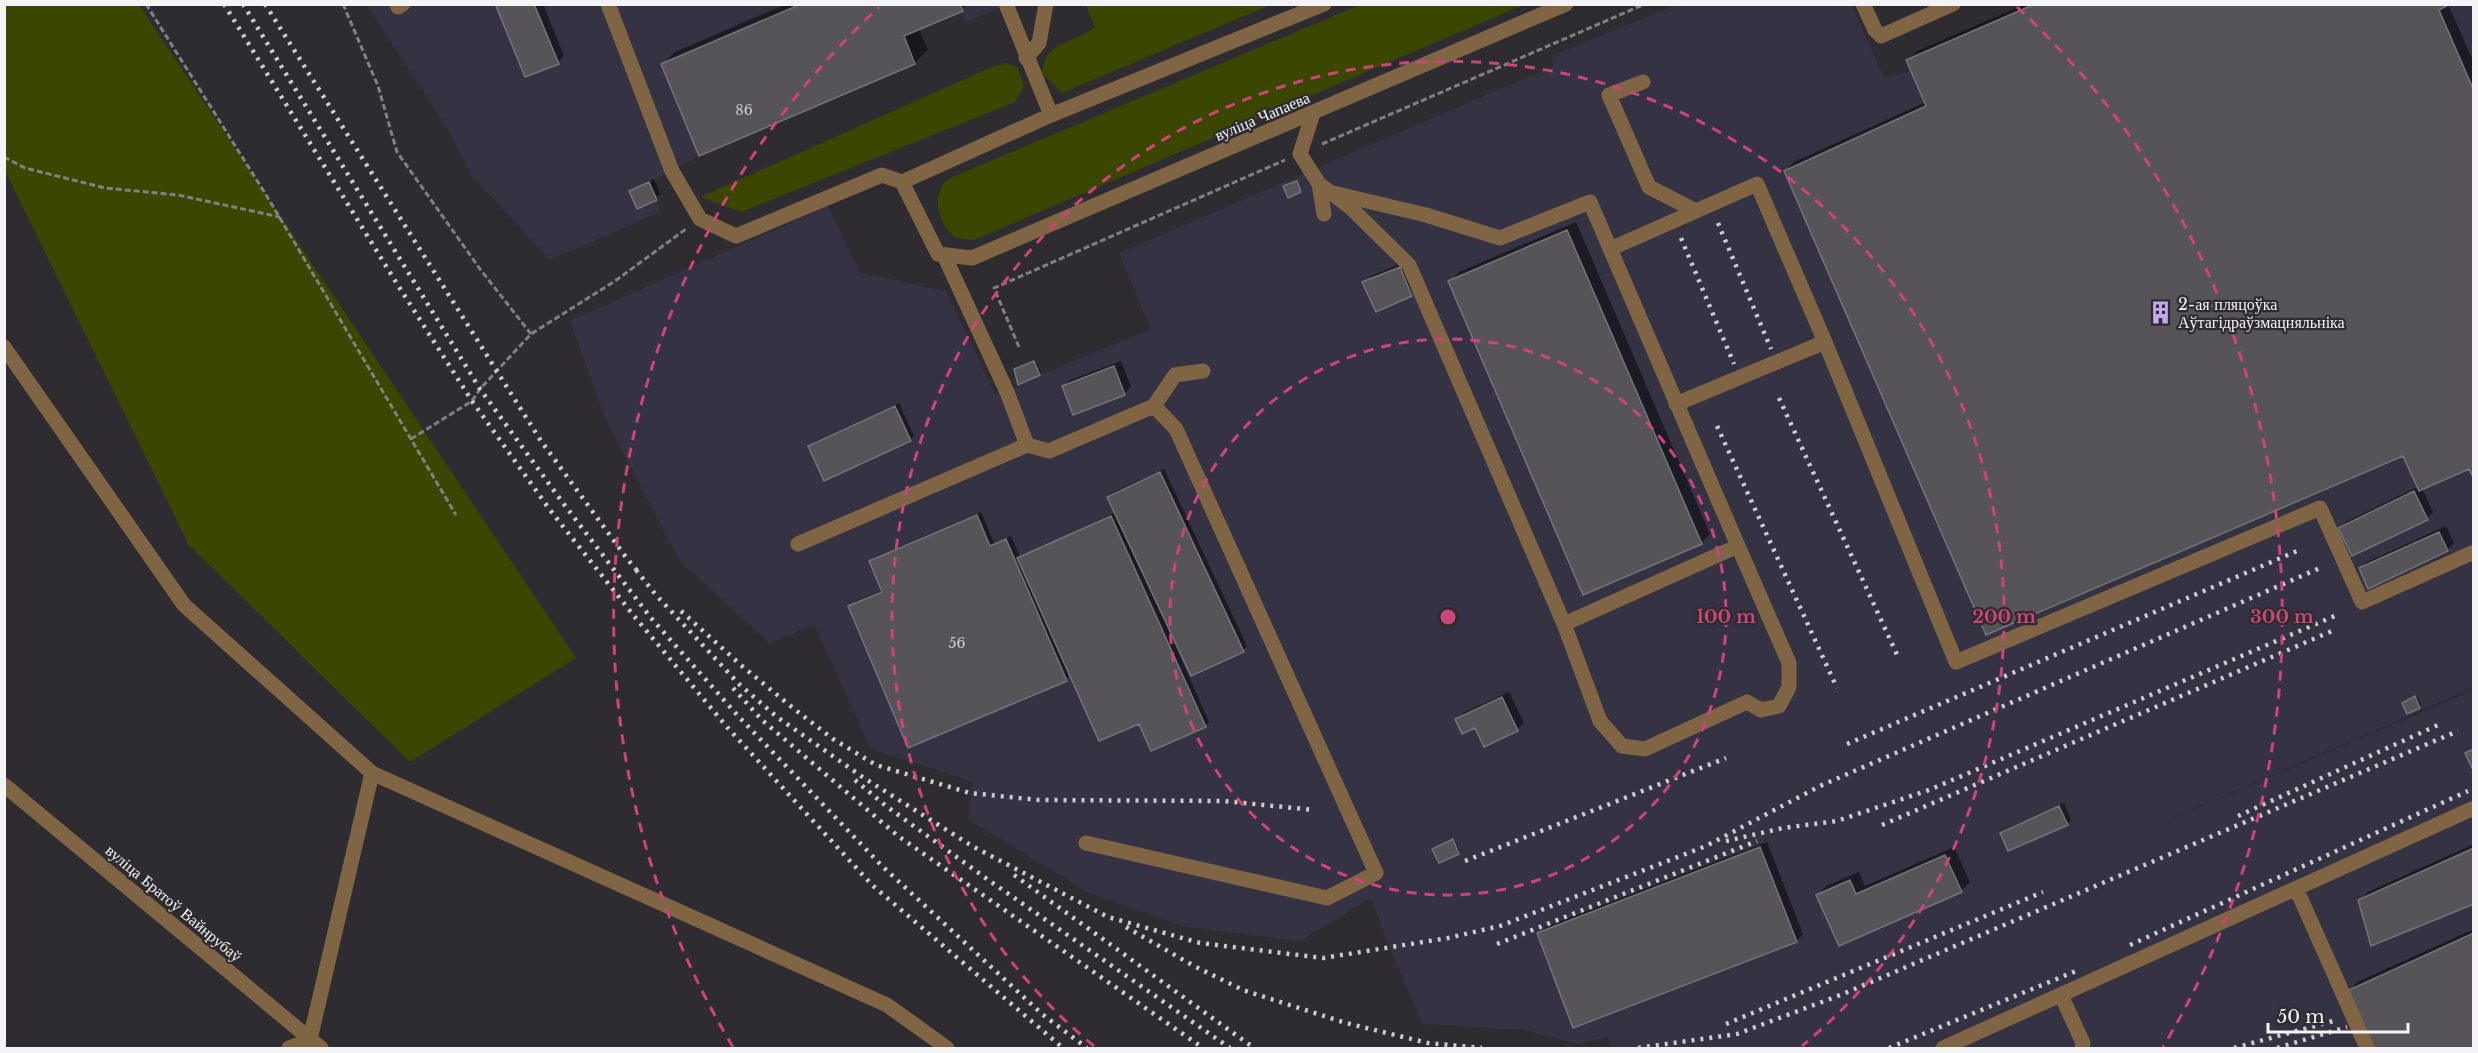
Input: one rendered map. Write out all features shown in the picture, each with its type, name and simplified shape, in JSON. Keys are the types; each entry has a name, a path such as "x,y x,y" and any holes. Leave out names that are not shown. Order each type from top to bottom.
{"street":[{"path":"397,4 398,7 403,4"},
{"path":"608,4 672,171 700,219 736,236 882,175 902,182 1051,115 1324,4"},
{"path":"1006,4 1051,115"},
{"path":"1026,58 1039,43 1046,4"},
{"name":"вуліца Чапаева","path":"944,255 972,258 1566,4"},
{"path":"1863,4 1875,30 1881,36 1953,4"},
{"path":"1642,82 1609,95 1650,187 1696,211"},
{"path":"1313,113 1300,154 1324,188 1350,207 1409,265 1564,624 1600,721 1622,746 1645,749 1747,702 1761,710 1779,706 1789,687 1789,663 1590,202 1500,238 1426,215 1324,188"},
{"path":"902,182 938,254 944,255 1007,392 1028,445"},
{"path":"1610,249 1757,184 1825,342 1956,662 2320,508 2362,602 2474,552"},
{"path":"1324,188 1324,214"},
{"path":"1676,404 1825,342"},
{"path":"4,347 184,605 372,772 887,1005 947,1048"},
{"path":"798,544 1028,445 1049,451 1154,406 1175,375 1203,371"},
{"path":"1086,843 1328,898 1376,873 1176,429 1154,406"},
{"path":"1564,624 1738,546"},
{"path":"289,1048 313,1046 372,772"},
{"name":"вуліца Братоў Вайнрубаў","path":"4,785 313,1046"},
{"path":"1943,1048 2474,808"},
{"path":"2296,888 2367,1048"},
{"path":"2061,995 2083,1043 2082,1048"}],"path":[{"path":"146,4 280,217 456,515"},
{"path":"343,4 378,86 397,152 480,269 531,334"},
{"path":"4,157 25,168 105,188 178,195 280,217"},
{"path":"411,439 472,401 480,388 531,334 615,281 700,219"}],"shaded area":[{"path":"367,5 1006,5 966,22 959,13 904,36 915,64 699,156 650,182 660,212 550,260 472,176 445,125"},
{"path":"1676,5 1852,5 1884,78 1911,71 2035,5 2473,5 2473,688 2113,844 2473,690 2473,1048 1613,1048 1607,1037 1578,1044 1524,1030 1423,1024 1389,947 1371,898 1300,941 1187,927 1091,894 969,820 972,782 871,749 814,624 770,644 679,560 605,417 570,321 828,206 860,273 946,291 995,394 1007,392 1040,375 1151,329 1119,253 1554,66 1551,56"}],"green space":[{"path":"5,4 139,5 576,658 410,762 189,545 5,171"},
{"path":"1362,4 1523,5 974,240 956,238 945,225 938,201 942,186 948,179"},
{"path":"1086,5 1270,5 1062,93 1042,73 1044,62 1055,48 1095,27"},
{"path":"1007,63 1018,68 1024,86 1015,102 741,212 701,197 992,67"}],"building":[{"path":"534,4 559,64 525,77 496,6"},
{"path":"801,4 960,4 963,11 904,36 915,64 699,156 661,64"},
{"name":"2-ая пляцоўка Аўтагідраўзмацняльніка","path":"2035,4 2450,4 2439,10 2474,91 2474,479 2469,469 2419,491 2403,456 1986,635 1784,171 1926,106 1906,60"},
{"path":"1297,181 1301,192 1288,198 1283,186"},
{"path":"649,182 657,200 637,209 629,191"},
{"path":"1567,230 1702,544 1583,595 1448,281"},
{"path":"1400,267 1412,296 1376,312 1362,282"},
{"path":"1034,361 1040,375 1018,385 1014,369"},
{"path":"1114,366 1125,395 1073,415 1062,386"},
{"path":"895,406 911,441 824,481 808,446"},
{"path":"1160,472 1244,652 1191,676 1107,497"},
{"path":"2414,491 2428,520 2352,556 2338,528"},
{"path":"977,515 990,546 1006,539 1067,681 908,748 848,606 882,592 869,561"},
{"path":"1111,516 1206,727 1151,751 1139,724 1099,741 1017,558"},
{"path":"2439,532 2448,551 2368,589 2359,568"},
{"path":"2415,696 2420,708 2407,714 2402,703"},
{"path":"1502,697 1518,731 1484,747 1475,728 1462,734 1455,719"},
{"path":"2474,749 2474,768 2472,768 2465,753"},
{"path":"2059,806 2068,825 2008,851 2000,833"},
{"path":"1453,839 1459,854 1439,863 1432,849"},
{"path":"1760,847 1797,942 1573,1028 1537,933"},
{"path":"2474,848 2474,904 2371,946 2358,900"},
{"path":"1945,855 1962,892 1839,946 1816,895 1850,880 1856,894"},
{"path":"2474,933 2474,1048 2372,1048 2347,991"}],"railway":[{"path":"224,4 472,401 550,510 634,616 727,727 872,885 1063,1048"},
{"path":"243,4 480,389 651,618 739,717 882,866 1042,1014 1087,1048"},
{"path":"265,4 541,441 641,575"},
{"path":"1718,223 1771,349"},
{"path":"1681,238 1734,364"},
{"path":"1779,398 1899,659"},
{"path":"1717,426 1837,688"},
{"path":"1847,744 2297,551"},
{"path":"636,570 656,595 739,684 777,717 864,778 972,846 1108,917 1200,943 1323,958 1448,938 1500,926 1706,846 1820,786 2320,568"},
{"path":"681,611 793,708 833,739 876,765 970,793 1039,800 1224,801 1314,810"},
{"path":"1726,841 1783,828 1837,821 1929,790 2337,615"},
{"path":"1882,825 2332,631"},
{"path":"733,688 762,720 898,836 1203,1048"},
{"path":"2238,816 2438,725"},
{"path":"1638,1048 1737,1034 1843,994 2458,731"},
{"path":"1465,861 1726,758"},
{"path":"855,780 886,806 987,879 1230,1048"},
{"path":"2130,945 2468,791"},
{"path":"1497,944 1757,841"},
{"path":"1014,875 1254,1048"},
{"path":"1726,1024 2043,892"},
{"path":"1126,927 1194,966 1243,990 1346,1023 1428,1043 1482,1048"},
{"path":"1889,1048 2076,971"},
{"path":"2234,1048 2337,1020"},
{"path":"2277,1048 2347,1027"}],"place":[{"name":"2-ая пляцоўка Аўтагідраўзмацняльніка","path":"2160,313"}]}
